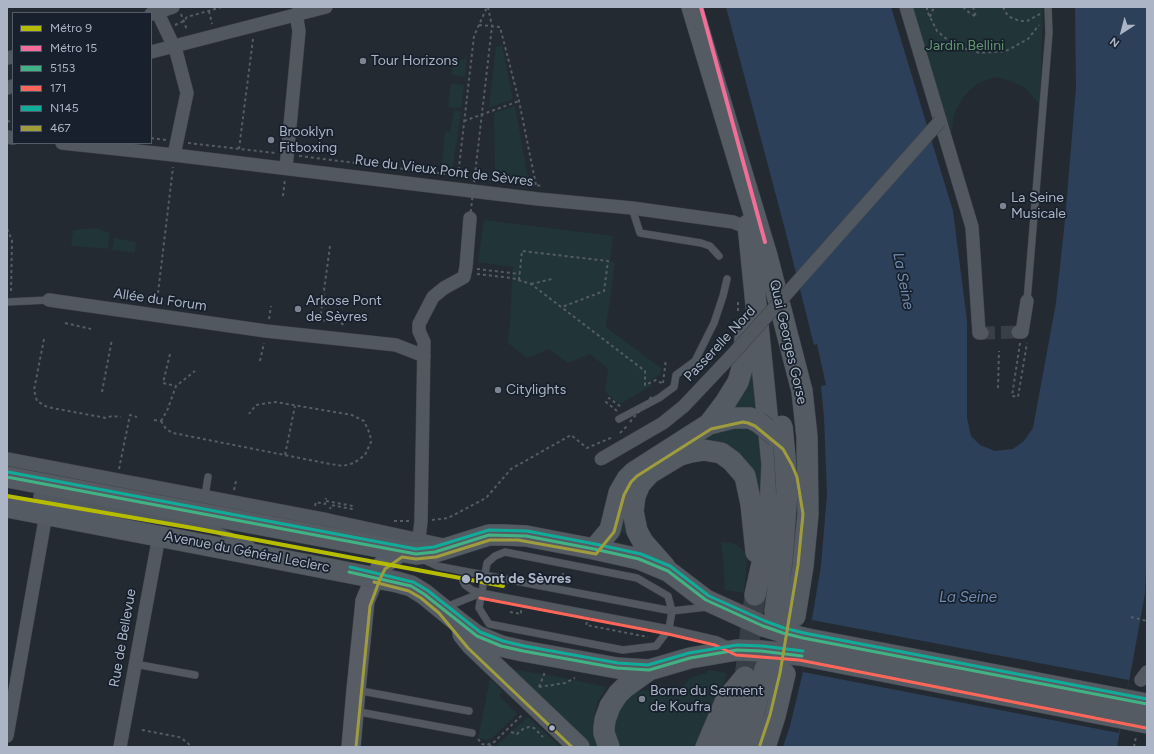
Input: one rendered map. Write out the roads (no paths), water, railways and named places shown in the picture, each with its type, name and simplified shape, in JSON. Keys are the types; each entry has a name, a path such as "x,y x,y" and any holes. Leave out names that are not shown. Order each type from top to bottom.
{"main road":[{"name":"Quai Georges Gorse","path":"692,7 767,256 802,391 807,437 808,514 804,559 795,616"},
{"name":"Quai Georges Gorse","path":"668,571 643,542 637,531 633,511 635,496 640,484 650,473 680,455 704,450 721,453 732,461 744,476 751,504 757,587 770,510 772,464 748,228 747,190"},
{"path":"745,747 764,669 781,643 775,611 782,560 786,493 785,457 779,431 767,256"},
{"path":"709,424 725,403 738,382 742,365 753,276"},
{"path":"594,550 610,530 619,493 627,479 638,469 709,424 733,418 750,418 779,431 797,463 806,490 808,514"},
{"name":"Avenue du Général Leclerc","path":"7,477 435,552 489,535 505,535 526,536 639,559 668,571 701,596 721,607 763,626 781,643"},
{"name":"Avenue du Général Leclerc","path":"7,507 42,505 159,536 397,582 411,586 424,594 478,636 501,646 617,668 649,670 690,658 781,643 802,647"},
{"path":"443,608 472,644 579,747"},
{"path":"802,647 1147,704"},
{"path":"802,647 1141,730"},
{"path":"610,747 604,734 604,720 610,706 624,688 649,670"},
{"path":"765,747 775,716 785,674"},
{"path":"706,747 726,700 745,677 737,715 727,747"}],"street":[{"path":"152,52 326,7"},
{"path":"906,7 972,227 979,333 982,333"},
{"path":"174,155 187,93 176,51 155,11 177,9"},
{"path":"286,172 299,31 296,14"},
{"name":"Passerelle Nord","path":"601,459 663,423 684,406 734,353 940,121"},
{"name":"Rue du Vieux Pont de Sèvres","path":"71,144 238,162 286,172 457,182 538,199 632,208 733,222 748,228"},
{"path":"351,747 365,601 381,566 412,548 421,521 424,342 419,331 419,324 433,297 444,288 464,277 471,268 470,218"},
{"name":"Allée du Forum","path":"49,300 266,331 396,345 424,356"},
{"path":"1018,332 1022,332 1028,301"},
{"name":"Avenue du Général Leclerc","path":"7,459 321,518 412,548"},
{"path":"7,736 42,505"},
{"name":"Rue de Bellevue","path":"120,747 159,536"}],"lane":[{"path":"1028,301 1049,33 1048,7"},
{"path":"632,208 640,233 701,243 710,246 719,256"},
{"path":"618,419 659,398 674,387 676,375 695,361 714,323 724,296 727,279"},
{"path":"9,302 49,300"},
{"path":"205,496 208,477"},
{"path":"42,505 214,529 285,560"},
{"path":"412,548 425,561 437,566 485,576 672,611 700,607 721,607"},
{"path":"505,552 637,578 668,596 672,611 669,629 656,646 623,650 489,624 479,608 481,593 487,563 495,556 505,552"},
{"path":"471,573 464,577 464,585 481,593 669,629 717,640 737,650"},
{"path":"443,608 481,593"},
{"path":"135,664 195,675"},
{"path":"356,690 469,711"},
{"path":"354,711 472,733"}],"water":[{"name":"La Seine","path":"726,7 891,7 953,211 967,321 967,418 971,436 980,445 995,451 1013,449 1024,441 1033,428 1056,303 1065,220 1076,88 1075,7 1147,7 1147,544 1145,594 1117,747 783,747 790,726 803,672 821,566 827,494 824,417 821,386 826,385 817,344 814,345"}],"tunnel":[{"path":"982,333 1018,332"},
{"path":"745,677 755,595"}],"metro line":[{"name":"15","path":"701,7 765,242"},
{"name":"9","path":"7,496 193,528 503,586"}],"place":[{"name":"Tour Horizons","path":"363,61"},
{"name":"Brooklyn Fitboxing","path":"271,140"},
{"name":"La Seine Musicale","path":"1003,206"},
{"name":"Arkose Pont de Sèvres","path":"298,309"},
{"name":"Citylights","path":"498,390"},
{"name":"Pont de Sèvres","path":"466,579"},
{"name":"Borne du Serment de Koufra","path":"642,699"}],"park label":[{"name":"Jardin Bellini","path":"965,46"}]}
